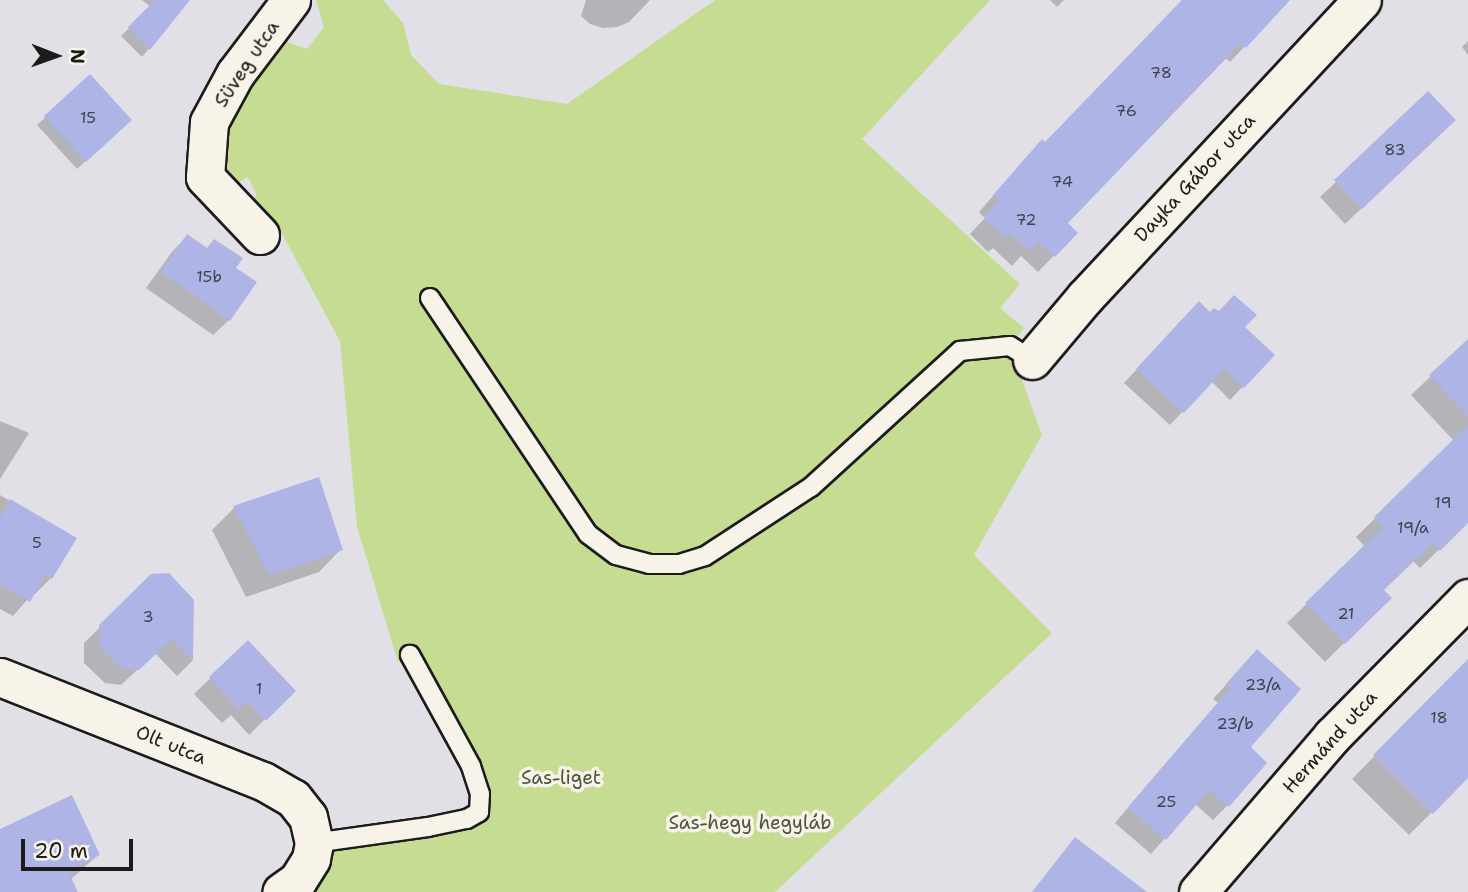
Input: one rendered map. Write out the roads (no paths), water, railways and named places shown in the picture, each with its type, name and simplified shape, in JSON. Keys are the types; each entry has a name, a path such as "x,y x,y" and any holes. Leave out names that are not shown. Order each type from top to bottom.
{"street":[{"name":"Süveg utca","path":"260,235 205,177 209,122 235,74 291,0"},
{"name":"Dayka Gábor utca","path":"1032,360 1085,296 1362,0"},
{"name":"Hermánd utca","path":"1198,892 1332,736 1468,598"},
{"name":"Olt utca","path":"0,677 262,781 293,798 308,817 314,843"},
{"path":"282,892 297,881 311,859 314,843"}],"lane":[{"path":"430,298 588,534 616,555 649,564 679,564 705,556 778,510 811,486 960,351 1010,346 1032,360"},
{"path":"314,843 428,827 467,819 479,812 480,794 471,766 410,655"}],"park label":[{"name":"Sas-liget","path":"561,778"},
{"name":"Sas-hegy hegyláb","path":"750,823"}]}
